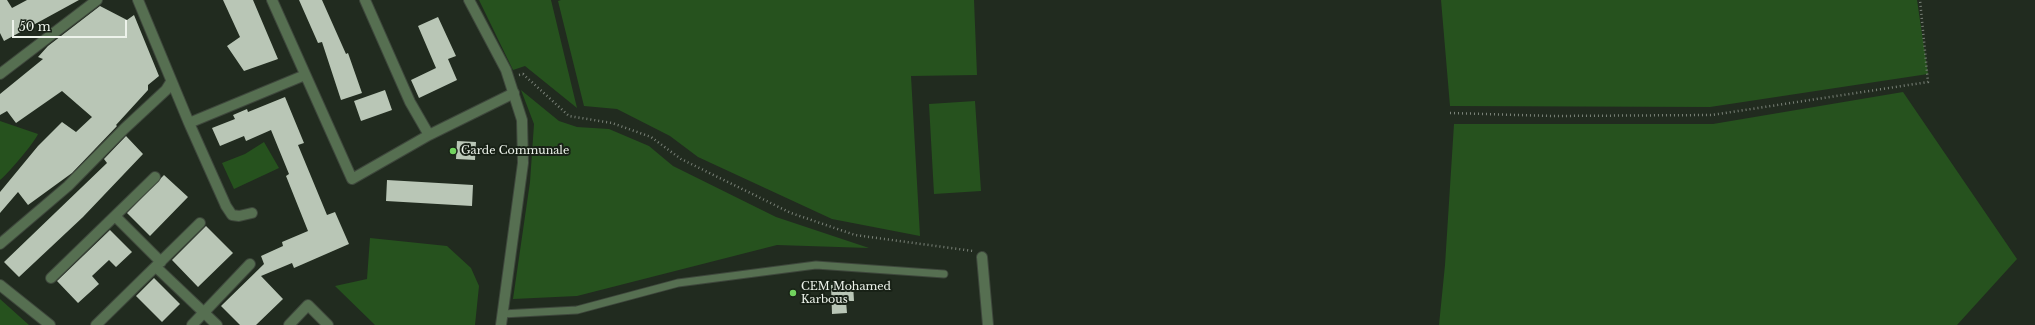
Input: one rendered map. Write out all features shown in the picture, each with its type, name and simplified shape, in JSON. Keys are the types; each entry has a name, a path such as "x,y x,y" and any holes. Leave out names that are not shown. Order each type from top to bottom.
{"street":[{"path":"0,74 97,0"},
{"path":"138,0 188,123 226,206 232,215 239,216 252,213"},
{"path":"272,0 352,179 429,135 514,92"},
{"path":"365,0 410,102 429,135"},
{"path":"469,0 509,78 522,120 523,162 501,325"},
{"path":"188,123 305,75"},
{"path":"0,244 68,186 124,129 166,90 171,82"},
{"path":"51,278 155,177"},
{"path":"115,216 158,264 217,325"},
{"path":"96,325 200,223"},
{"path":"982,257 988,325"},
{"path":"192,325 250,264"},
{"path":"0,286 50,325"},
{"path":"289,325 308,306 328,325"}],"lane":[{"path":"502,314 577,310 678,283 816,265 944,274"}],"path":[{"path":"1450,113 1552,116 1712,115 1928,82 1920,0"},
{"path":"509,78 523,74 569,116 612,123 651,138 681,159 791,213 855,235 972,250 982,257"}],"green space":[{"path":"479,0 551,0 577,108 525,66 513,70"},
{"path":"974,0 977,75 911,76 920,236 832,219 698,157 670,136 617,109 584,106 558,1"},
{"path":"1441,0 1917,0 1928,74 1710,107 1450,106"},
{"path":"521,90 559,121 577,127 609,129 649,146 673,166 776,217 869,248 777,245 577,296 513,299 530,182 534,124"},
{"path":"1903,92 2017,259 1957,325 1439,325 1445,265 1454,124 1713,124"},
{"path":"975,101 981,191 934,194 929,104"},
{"path":"0,121 38,134 32,144 0,180"},
{"path":"264,142 279,168 234,189 222,163 245,154"},
{"path":"370,238 447,246 471,268 479,286 475,325 375,325 335,286 367,279"},
{"path":"0,299 29,325 0,325"}],"building":[{"path":"0,0 7,0 12,8 27,0 79,0 4,41 0,33"},
{"path":"223,0 253,0 278,59 244,71 227,46 240,37"},
{"path":"299,0 322,0 346,54 348,53 362,93 341,100 322,42 318,43"},
{"path":"100,6 127,20 134,15 159,76 148,85 148,90 116,125 117,126 72,173 28,205 18,192 0,213 0,192 38,146 62,122 76,132 92,117 62,91 16,123 7,111 0,115 0,94 43,59 38,57 48,46"},
{"path":"438,17 456,56 448,59 457,80 419,98 411,80 436,68 418,26"},
{"path":"385,90 392,110 361,121 354,101"},
{"path":"285,97 304,143 298,145 327,215 335,212 349,244 294,268 292,263 261,276 283,299 256,325 240,325 221,306 264,264 261,256 283,246 282,242 308,231 286,176 289,174 271,130 246,141 244,136 220,146 212,128 235,119 233,115 247,109 248,112"},
{"path":"126,136 143,154 83,217 19,277 4,262 107,163 104,159"},
{"path":"457,141 476,142 475,160 456,159"},
{"path":"164,175 188,197 150,236 127,213"},
{"path":"387,180 473,185 472,206 386,201"},
{"path":"206,226 233,253 198,287 172,260"},
{"path":"110,230 132,252 116,267 109,260 92,276 99,284 78,303 57,281"},
{"path":"154,278 180,304 162,322 136,296"},
{"path":"853,284 854,301 846,301 847,313 832,314 831,285"}],"place":[{"name":"Garde Communale","path":"453,151"},
{"name":"CEM Mohamed Karbous","path":"793,293"}]}
